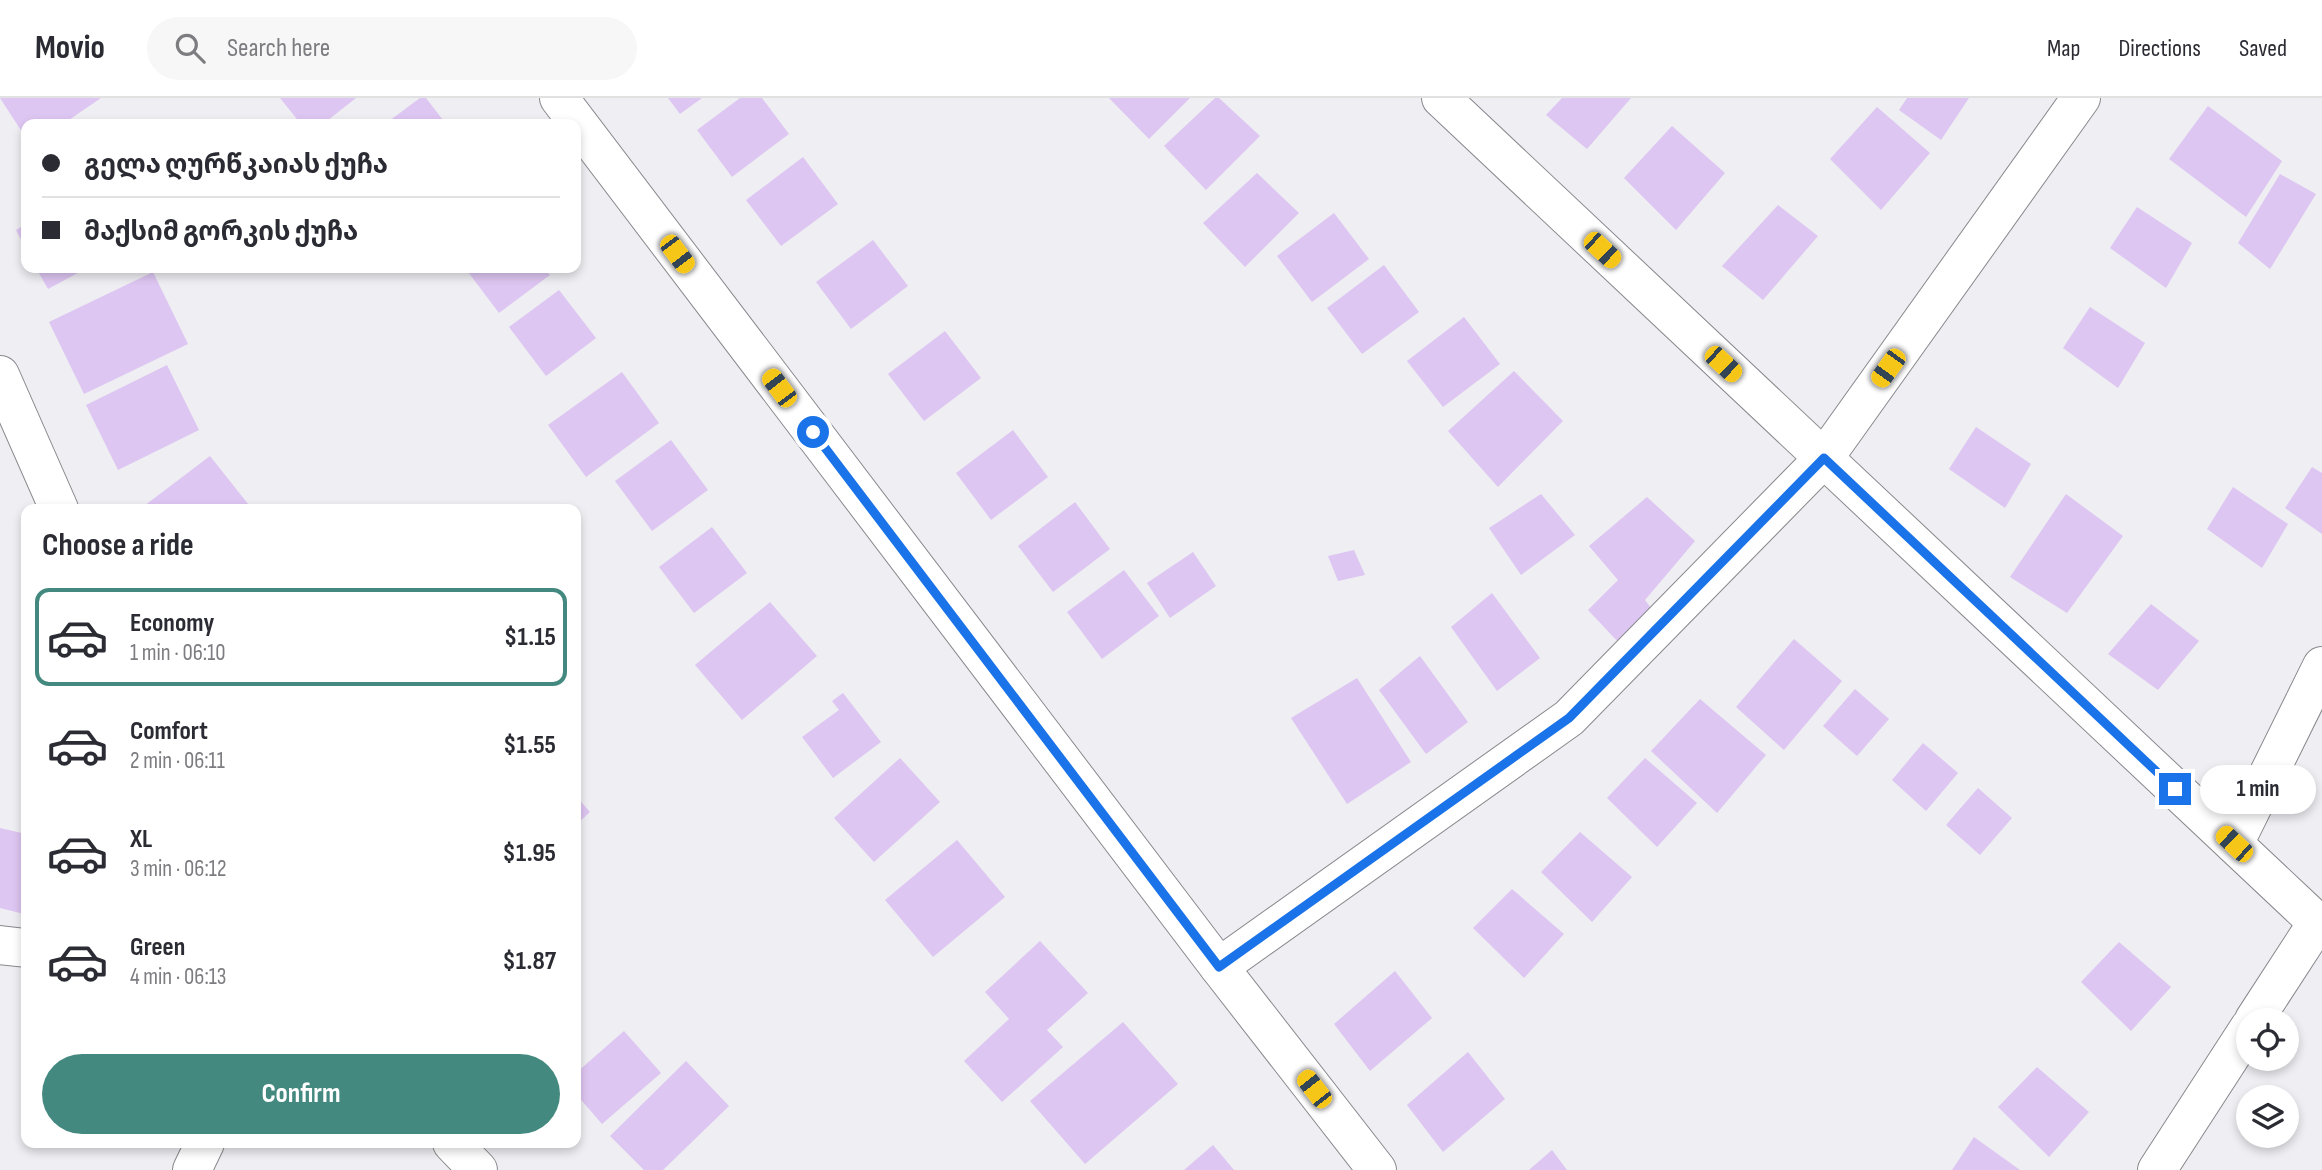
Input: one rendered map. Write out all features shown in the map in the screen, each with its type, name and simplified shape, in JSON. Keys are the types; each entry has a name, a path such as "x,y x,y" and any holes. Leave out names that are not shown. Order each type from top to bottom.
{"street":[{"path":"559,98 575,119"},
{"path":"1441,98 2320,925 2262,1008"},
{"path":"1219,967 1569,718 1824,458 2081,98"},
{"path":"581,127 1219,967 1377,1170"},
{"path":"0,375 57,504"},
{"path":"2234,844 2322,666"},
{"path":"0,945 21,947"},
{"path":"2157,1170 2236,1048"},
{"path":"192,1170 203,1148"},
{"path":"457,1148 478,1170"}],"building":[{"path":"0,98 101,98 70,119 21,119 21,130"},
{"path":"280,98 356,98 329,119 297,119"},
{"path":"420,98 426,98 442,119 392,119"},
{"path":"668,98 702,98 680,114"},
{"path":"740,98 762,98 789,134 732,177 697,130"},
{"path":"1109,98 1190,98 1149,139"},
{"path":"1215,98 1219,98 1260,136 1206,190 1164,146"},
{"path":"1562,98 1631,98 1587,149 1546,115"},
{"path":"1907,98 1969,98 1941,140 1899,110"},
{"path":"2208,106 2282,161 2246,217 2169,159"},
{"path":"1877,107 1930,153 1881,210 1830,159"},
{"path":"1672,126 1725,173 1676,230 1624,178"},
{"path":"803,157 838,204 781,246 746,200"},
{"path":"1257,173 1299,213 1245,267 1203,223"},
{"path":"2280,174 2316,194 2270,269 2238,243"},
{"path":"1778,205 1818,236 1763,300 1722,266"},
{"path":"2137,207 2192,243 2166,288 2110,248"},
{"path":"1334,213 1369,259 1312,302 1277,256"},
{"path":"21,227 21,240 16,230"},
{"path":"873,240 908,286 851,329 816,282"},
{"path":"1384,265 1419,312 1362,354 1327,308"},
{"path":"39,273 78,273 48,289"},
{"path":"153,273 188,344 84,394 49,322"},
{"path":"469,273 550,275 499,313"},
{"path":"559,290 596,338 546,376 509,327"},
{"path":"2090,307 2145,343 2118,388 2063,348"},
{"path":"1464,317 1500,364 1443,407 1407,361"},
{"path":"945,331 981,378 924,421 888,374"},
{"path":"167,365 199,430 118,470 86,405"},
{"path":"1514,371 1563,421 1498,487 1448,431"},
{"path":"622,372 659,423 586,477 548,425"},
{"path":"1976,427 2031,464 2005,508 1949,469"},
{"path":"1013,430 1048,477 991,520 956,473"},
{"path":"671,440 708,490 652,531 615,481"},
{"path":"210,456 248,504 147,504"},
{"path":"2312,467 2322,473 2322,534 2285,508"},
{"path":"2233,487 2288,524 2262,568 2207,529"},
{"path":"1541,494 1575,535 1521,575 1489,528"},
{"path":"2066,494 2123,536 2067,613 2010,577"},
{"path":"1647,497 1695,541 1645,600 1654,612 1621,645 1588,610 1618,580 1589,546"},
{"path":"1075,502 1110,549 1053,592 1018,546"},
{"path":"712,527 747,573 694,613 659,567"},
{"path":"1354,550 1365,575 1338,581 1328,556"},
{"path":"1193,552 1216,586 1170,618 1147,583"},
{"path":"1124,570 1159,616 1102,659 1067,612"},
{"path":"1492,593 1540,658 1497,691 1451,627"},
{"path":"770,602 817,656 742,720 695,665"},
{"path":"2151,604 2199,641 2158,690 2108,654"},
{"path":"1794,639 1842,681 1784,750 1736,707"},
{"path":"1420,656 1468,722 1426,754 1379,690"},
{"path":"1357,678 1411,762 1347,804 1291,718"},
{"path":"1855,689 1889,719 1857,756 1823,726"},
{"path":"843,693 881,742 833,778 802,737 839,710 832,701"},
{"path":"1700,699 1766,755 1717,813 1651,751"},
{"path":"1923,743 1958,773 1926,811 1892,780"},
{"path":"900,758 940,802 874,862 834,818"},
{"path":"1645,758 1697,803 1657,847 1607,798"},
{"path":"1978,788 2012,818 1980,855 1946,825"},
{"path":"581,802 590,812 581,820"},
{"path":"0,828 21,833 21,913 0,908"},
{"path":"1580,832 1632,877 1592,922 1541,872"},
{"path":"957,840 1005,897 933,957 885,900"},
{"path":"1512,889 1564,934 1524,978 1473,928"},
{"path":"1040,941 1088,993 1047,1030 1063,1047 1002,1102 964,1061 1009,1019 985,992"},
{"path":"2119,942 2171,987 2131,1031 2081,982"},
{"path":"1395,971 1432,1018 1370,1071 1334,1024"},
{"path":"1123,1022 1178,1084 1085,1164 1030,1101"},
{"path":"624,1031 661,1073 602,1124 581,1100 581,1069"},
{"path":"1468,1052 1505,1099 1443,1152 1407,1105"},
{"path":"686,1061 729,1106 663,1170 644,1170 610,1136"},
{"path":"2037,1067 2089,1112 2049,1157 1998,1107"},
{"path":"1974,1137 2020,1170 1952,1170"},
{"path":"1213,1145 1234,1170 1184,1170"},
{"path":"1552,1150 1567,1170 1529,1170"}],"route":[{"path":"813,432 1219,967 1569,718 1824,458 2175,789"}]}
